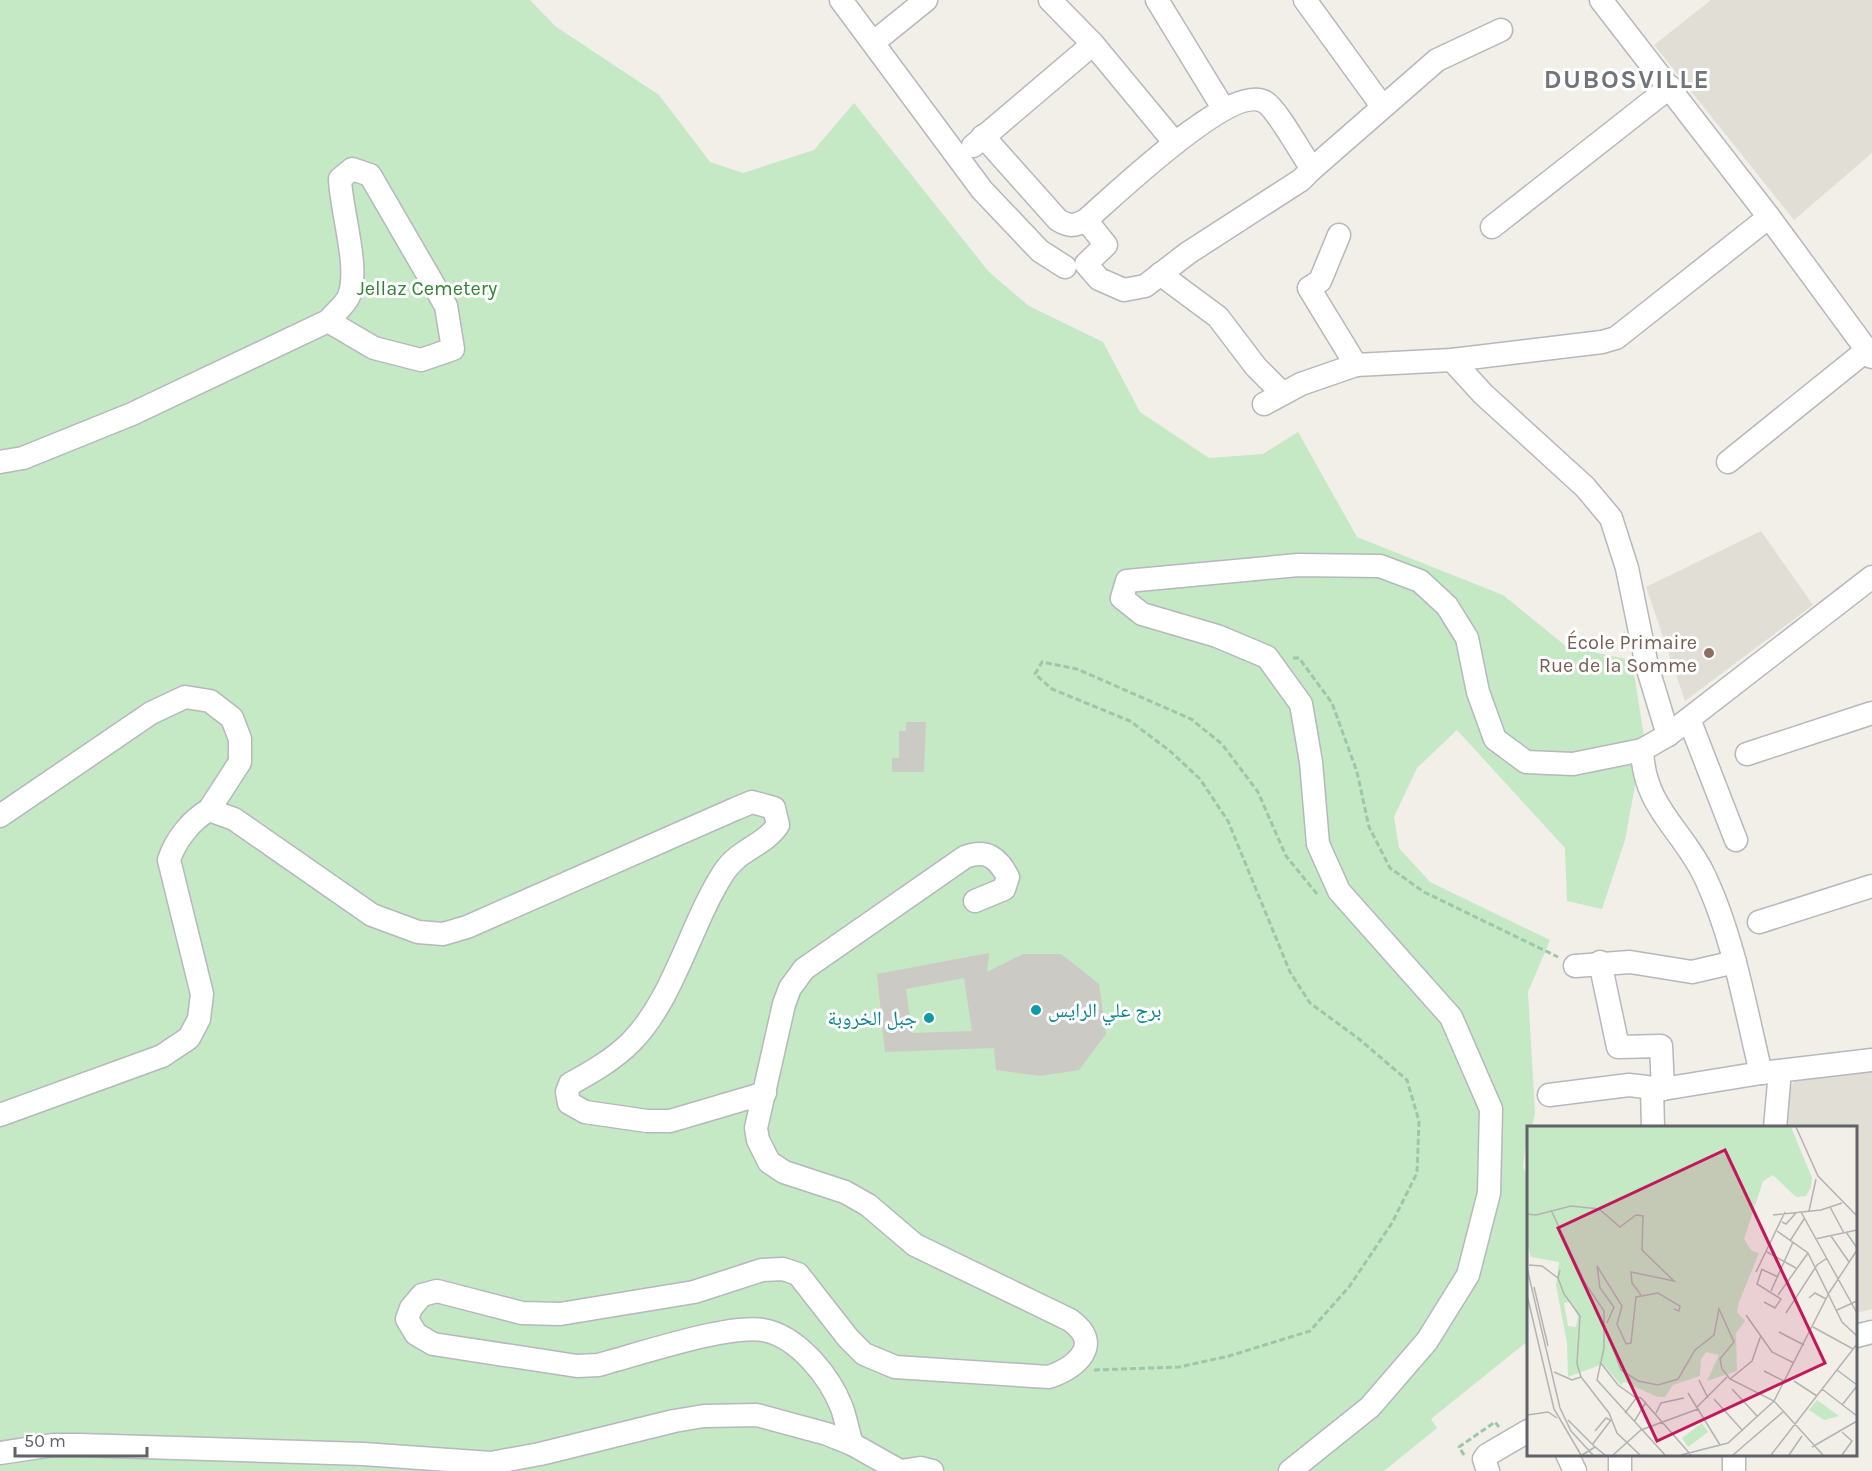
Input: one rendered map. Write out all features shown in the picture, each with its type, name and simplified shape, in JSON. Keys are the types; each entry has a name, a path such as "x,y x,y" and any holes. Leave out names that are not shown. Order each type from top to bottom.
{"street":[{"path":"841,0 982,190 1041,251 1065,267"},
{"path":"874,42 926,0"},
{"path":"1050,0 1093,44 1175,143"},
{"path":"1156,0 1223,108"},
{"path":"1305,0 1382,106"},
{"path":"1601,0 1670,87 1869,353 1728,462"},
{"path":"1086,220 1106,245 1086,264 1099,279 1124,290 1145,285 1301,180 1382,106 1437,60 1501,30"},
{"path":"959,159 983,136 1093,44"},
{"path":"1492,227 1670,87"},
{"path":"983,136 1058,220 1076,226 1086,220 1175,143 1223,108 1243,100 1263,100 1269,105 1312,170"},
{"path":"0,462 23,458 132,414 328,321 349,296 352,261 341,203 340,179 352,169 370,175 446,306 453,349 421,360 374,348 328,321"},
{"path":"1160,274 1218,317 1256,367 1273,399 1356,365 1452,360 1602,342 1616,338 1768,217"},
{"path":"1339,235 1320,281 1309,288 1356,365"},
{"path":"1452,360 1483,394 1585,487 1611,518 1625,560 1647,666 1668,735"},
{"path":"1290,1471 1370,1407 1427,1341 1468,1275 1489,1193 1491,1109 1451,1017 1339,891 1318,844 1311,762 1301,704 1268,657 1217,636 1142,614 1122,598 1127,580 1298,565 1380,566 1420,581 1447,606 1467,638 1478,692 1496,739 1526,762 1573,764 1642,750 1668,735 1872,577"},
{"path":"0,816 151,713 185,697 210,701 232,718 240,739 240,762 208,810 200,815 173,847 169,860 202,994 199,1019 189,1038 162,1056 0,1113"},
{"path":"1747,754 1872,713"},
{"path":"1689,719 1736,840"},
{"path":"1642,750 1645,780 1706,878 1726,929 1770,1072 1775,1126"},
{"path":"208,810 234,819 372,915 418,932 443,933 477,923 735,808 752,802 774,808 778,825 771,835 737,855 726,869 711,892 682,960 650,1017 630,1043 593,1071 570,1084 567,1092 569,1103 585,1112 647,1121 670,1121 765,1093"},
{"path":"852,1444 842,1407 825,1379 802,1351 782,1337 763,1330 731,1330 598,1365 577,1366 433,1344 416,1334 407,1319 411,1308 422,1295 437,1291 522,1313 560,1314 694,1293 762,1270 783,1269 798,1274 848,1338 864,1354 895,1367 1049,1377 1068,1370 1083,1358 1086,1343 1082,1328 1070,1320 915,1245 868,1204 845,1192 784,1172 770,1162 758,1140 756,1128 784,1004 790,988 804,969 965,857 978,852 991,855 1001,864 1008,877 1004,889 975,901"},
{"path":"1759,922 1872,886"},
{"path":"1575,966 1600,962 1640,963 1692,972 1735,962"},
{"path":"1600,962 1618,1047 1660,1046 1653,1126"},
{"path":"1549,1095 1629,1085 1658,1088 1872,1060"},
{"path":"1857,1336 1872,1332"},
{"path":"0,1453 53,1445 90,1445 363,1454 491,1463 540,1454 674,1421 731,1415 757,1415 780,1419 852,1444 901,1471 920,1468 932,1471"},
{"path":"1488,1471 1484,1459 1487,1455 1527,1432"},
{"path":"1568,1456 1575,1471"}],"path":[{"path":"1268,657 1299,658 1332,703 1358,772 1369,827 1390,868 1424,892 1525,939 1575,966"},
{"path":"1068,1370 1179,1367 1310,1331 1349,1287 1392,1223 1417,1173 1419,1121 1407,1080 1359,1039 1310,1003 1290,972 1228,821 1200,779 1170,751 1130,721 1052,689 1035,674 1042,662 1077,669 1191,719 1222,744 1257,792 1286,856 1322,899"}],"shaded area":[{"path":"1711,0 1872,0 1872,153 1794,220 1654,45"},
{"name":"École Primaire Rue de la Somme","path":"1761,531 1813,605 1685,701 1646,587"},
{"path":"1872,1068 1872,1309 1857,1313 1857,1126 1783,1126 1785,1094 1795,1081"}],"green space":[{"name":"Jellaz Cemetery","path":"0,0 530,0 555,26 659,95 710,162 743,173 814,150 854,103 989,272 1029,306 1103,342 1140,412 1209,458 1263,454 1298,432 1357,537 1503,595 1567,647 1632,660 1644,737 1625,840 1602,909 1567,901 1565,848 1457,730 1417,768 1394,817 1399,848 1430,882 1550,940 1528,992 1535,1113 1532,1126 1527,1126 1523,1167 1527,1176 1527,1342 1431,1419 1437,1428 1384,1471 0,1471"}],"building":[{"path":"906,722 926,722 924,772 892,772 892,758 899,758 899,731 906,731"},
{"name":"برج علي الرايس","path":"989,953 987,972 1023,954 1061,954 1099,984 1106,1034 1079,1070 1040,1076 996,1070 994,1048 885,1052 877,974","holes":["964,978 972,1031 912,1033 906,989"]}],"place":[{"name":"École Primaire Rue de la Somme","path":"1709,653"},
{"name":"برج علي الرايس","path":"1036,1010"},
{"name":"جبل الخروبة","path":"929,1018"}],"district":[{"name":"DUBOSVILLE","path":"1627,79"}]}
